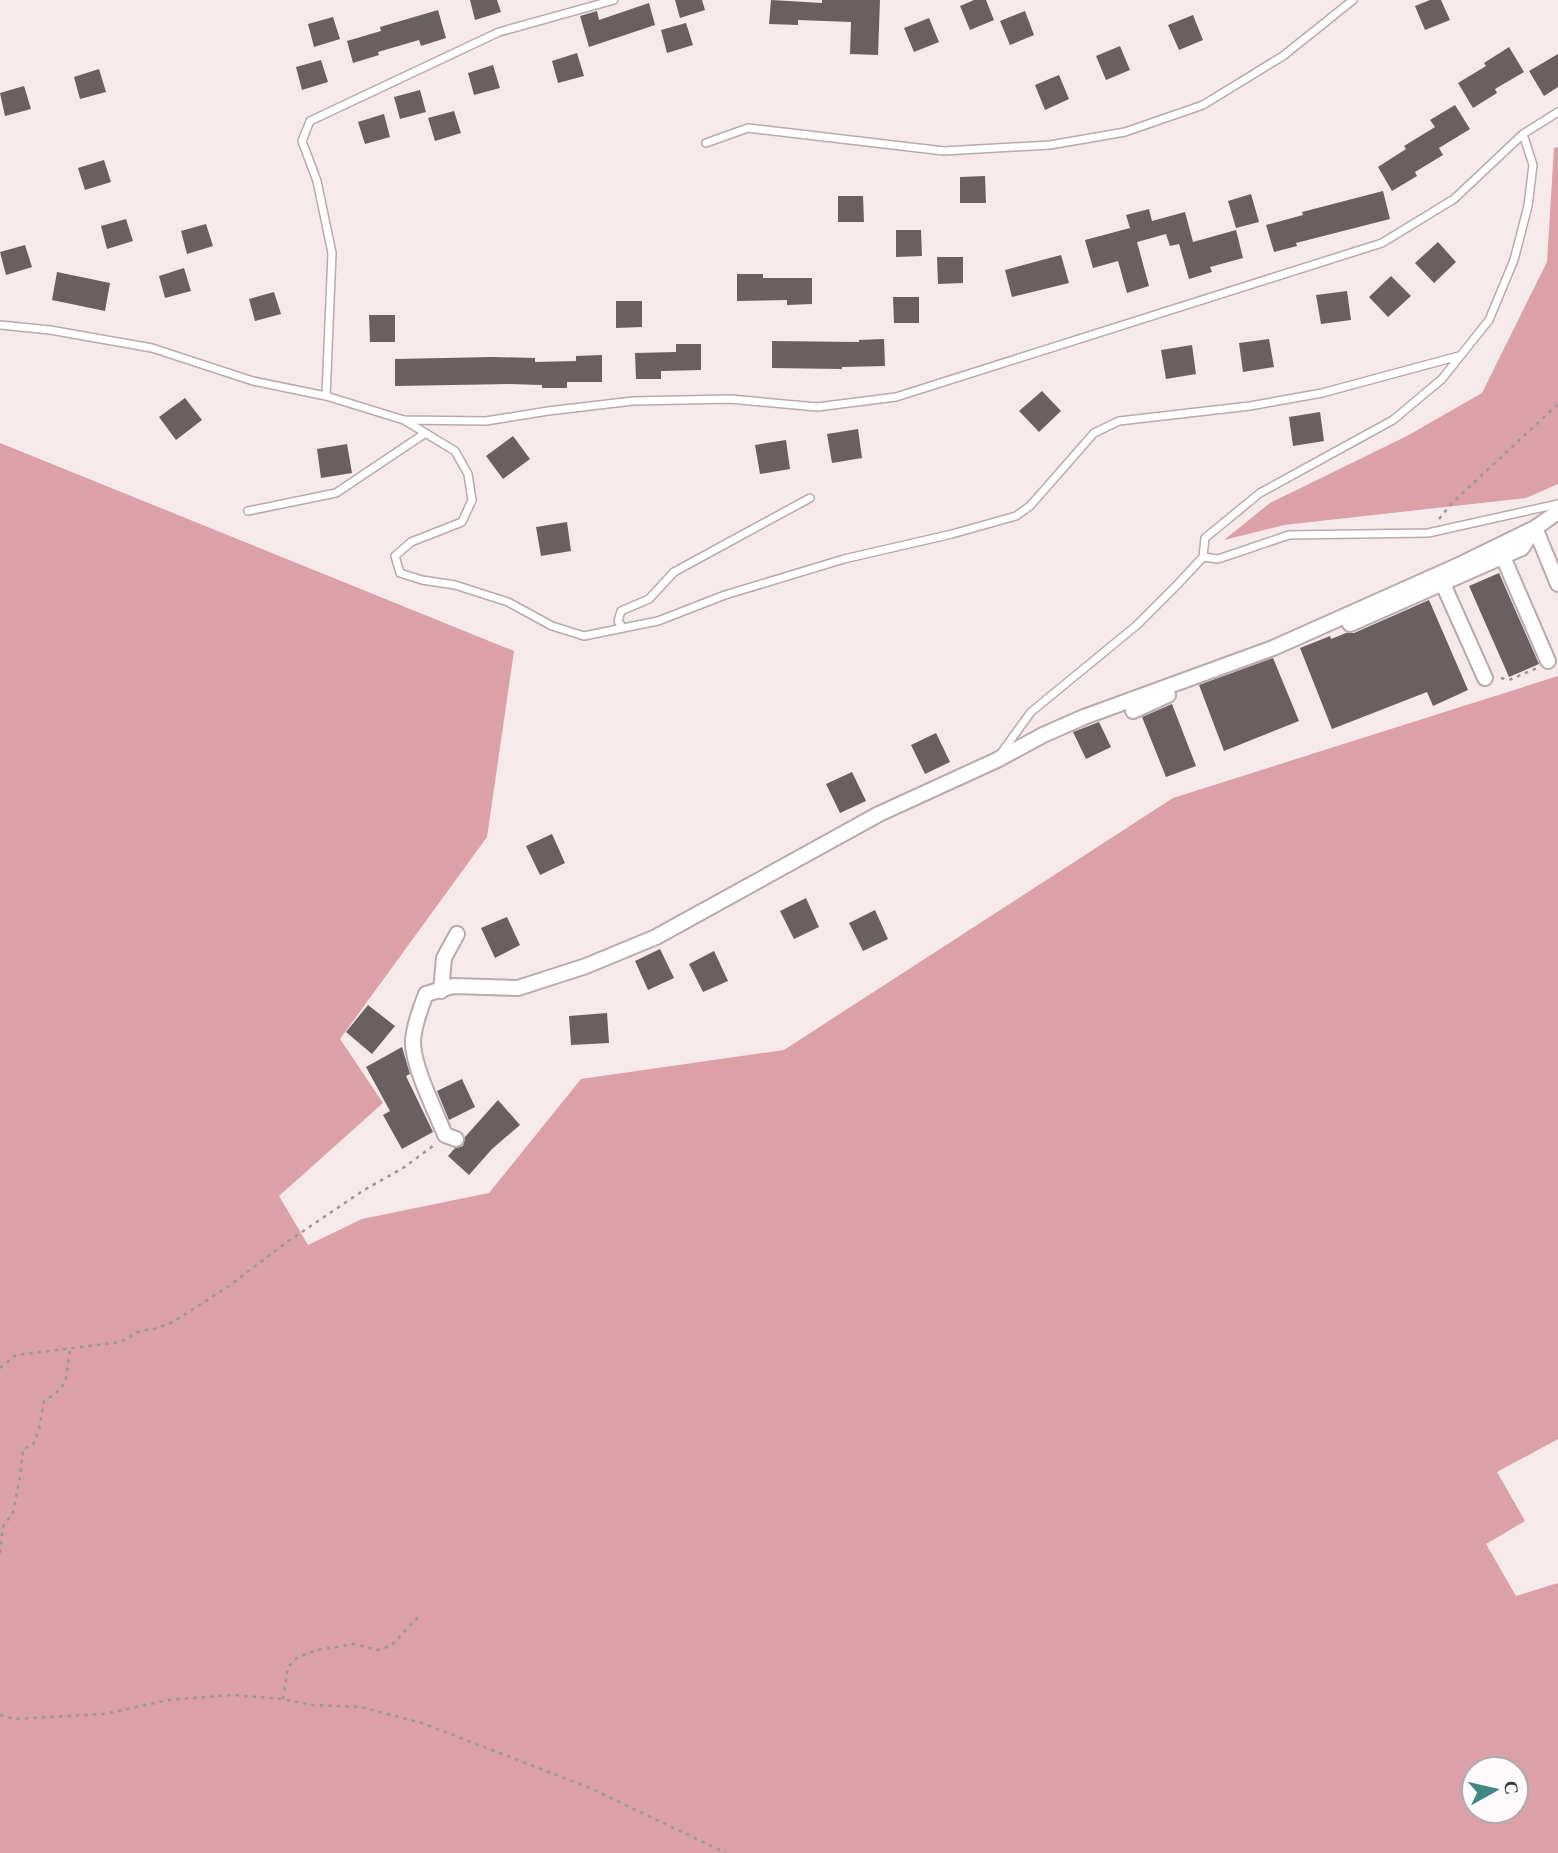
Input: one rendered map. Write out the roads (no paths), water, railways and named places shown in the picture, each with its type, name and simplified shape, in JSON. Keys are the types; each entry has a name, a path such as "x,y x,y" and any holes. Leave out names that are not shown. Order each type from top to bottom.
{"street":[{"path":"451,1137 420,1071 412,1043 426,994 453,986 518,988 586,966 656,937 879,814 997,760 1043,735 1084,717 1273,648 1457,566 1535,528 1558,512"},
{"path":"1133,711 1194,683 1270,653 1288,649 1503,557 1522,548 1535,528"},
{"path":"1535,528 1558,583"},
{"path":"1503,557 1548,661"},
{"path":"1443,584 1485,678"},
{"path":"441,991 444,958 457,934"}],"lane":[{"path":"326,396 332,253 317,181 302,141 310,121 499,32 614,0"},
{"path":"705,143 748,128 944,151 1050,145 1125,132 1203,105 1283,56 1353,0"},
{"path":"0,325 50,330 152,348 253,381 326,396 404,420 486,421 633,401 730,399 817,407 897,397 1382,243 1454,199 1523,134 1558,112"},
{"path":"997,760 1031,712 1137,625 1203,557 1205,538 1260,493 1393,420 1442,379 1489,320 1514,260 1528,206 1532,165 1523,134"},
{"path":"404,420 455,451 468,474 472,500 462,522 411,542 395,556 400,573 422,580 455,585 508,602 552,626 584,636 658,621 725,595 844,559 1016,516 1030,506 1094,433 1119,421 1250,406 1322,393 1459,356"},
{"path":"248,511 336,493 424,434"},
{"path":"623,628 618,621 621,611 649,599 674,572 810,498"},
{"path":"1203,557 1218,559 1289,535 1428,533 1558,505"}]}
